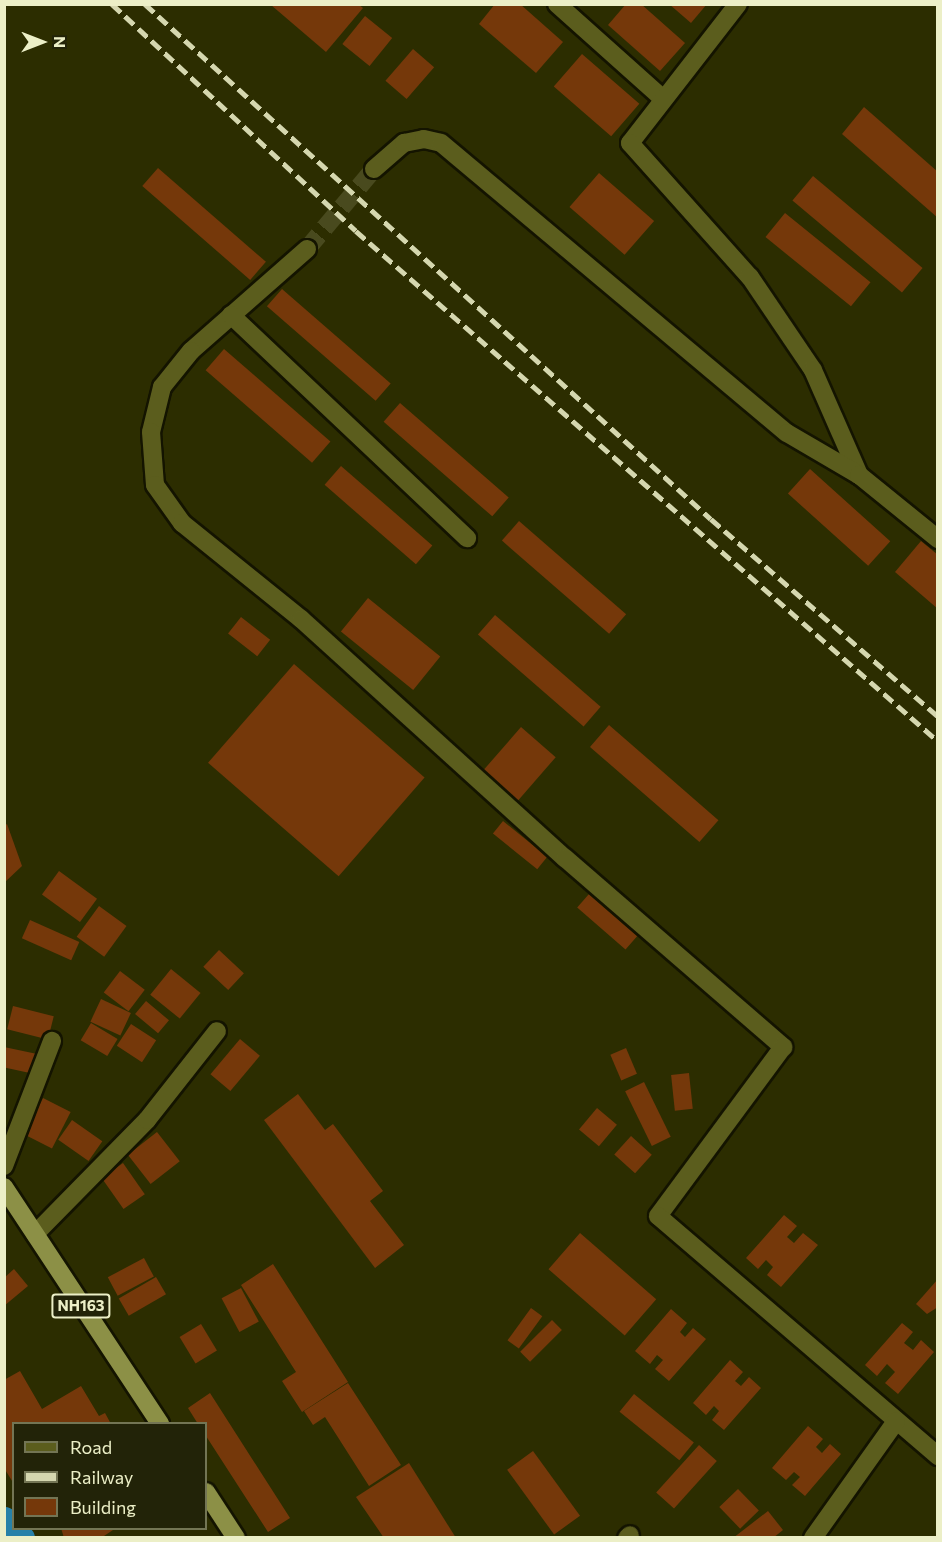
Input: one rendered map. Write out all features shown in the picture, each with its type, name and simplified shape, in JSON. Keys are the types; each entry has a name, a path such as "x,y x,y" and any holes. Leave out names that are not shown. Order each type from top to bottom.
{"highway":[{"name":"NH163","path":"4,1187 159,1422"},
{"path":"207,1494 236,1538"}],"street":[{"path":"557,4 662,99"},
{"path":"738,4 630,143 750,277 813,370 859,475"},
{"path":"374,169 404,143 424,139 441,143 787,433 859,475 938,539"},
{"path":"307,249 191,351 162,387 151,432 155,485 182,523 301,619 565,858 783,1047 657,1215 938,1456"},
{"path":"231,315 467,538"},
{"path":"34,1234 147,1120 217,1031"},
{"path":"4,1166 52,1041"},
{"path":"814,1537 896,1421"}],"building":[{"path":"495,4 520,4 563,42 536,73 479,24"},
{"path":"626,4 641,4 685,43 660,71 608,25"},
{"path":"669,4 707,4 691,23"},
{"path":"271,5 359,5 363,8 326,52"},
{"path":"365,16 392,38 370,66 342,44"},
{"path":"413,49 434,67 407,99 385,81"},
{"path":"582,54 639,104 611,136 554,86"},
{"path":"864,107 938,172 938,218 842,134"},
{"path":"158,168 266,262 250,280 142,186"},
{"path":"599,173 654,221 625,255 569,207"},
{"path":"813,176 923,268 902,292 792,201"},
{"path":"785,213 870,282 851,306 765,237"},
{"path":"282,289 391,383 376,401 267,306"},
{"path":"224,349 330,442 312,463 206,370"},
{"path":"400,403 509,497 492,516 384,422"},
{"path":"341,466 432,545 416,564 325,485"},
{"path":"810,469 890,541 868,566 788,494"},
{"path":"519,521 626,614 609,634 502,541"},
{"path":"921,541 938,555 938,609 895,572"},
{"path":"368,598 440,657 413,690 341,631"},
{"path":"495,615 601,707 584,726 478,635"},
{"path":"241,617 270,640 257,656 228,634"},
{"path":"294,664 425,777 339,876 208,763"},
{"path":"609,725 718,820 699,842 590,747"},
{"path":"521,727 556,757 516,802 482,772"},
{"path":"503,821 547,857 537,869 493,833"},
{"path":"7,824 22,866 4,883 4,826"},
{"path":"59,871 97,899 80,922 42,894"},
{"path":"589,894 637,936 625,950 577,908"},
{"path":"99,906 127,926 104,957 77,937"},
{"path":"30,920 79,942 71,960 22,938"},
{"path":"219,950 244,973 228,990 203,967"},
{"path":"171,969 201,993 180,1019 150,995"},
{"path":"120,971 145,990 129,1011 104,993"},
{"path":"101,999 131,1013 120,1036 90,1022"},
{"path":"146,1001 169,1020 158,1033 135,1014"},
{"path":"13,1006 54,1016 48,1039 7,1029"},
{"path":"91,1023 118,1039 107,1056 81,1040"},
{"path":"131,1024 156,1040 142,1062 117,1046"},
{"path":"240,1039 260,1056 230,1091 210,1074"},
{"path":"4,1047 43,1055 39,1075 4,1067"},
{"path":"626,1048 637,1074 621,1080 610,1055"},
{"path":"689,1073 693,1109 675,1111 671,1075"},
{"path":"644,1082 671,1137 652,1146 625,1091"},
{"path":"298,1094 325,1130 333,1124 383,1191 370,1201 404,1245 375,1268 264,1120"},
{"path":"43,1098 71,1112 52,1149 24,1135"},
{"path":"597,1108 617,1125 599,1146 579,1129"},
{"path":"72,1120 102,1141 89,1161 58,1140"},
{"path":"157,1132 180,1161 151,1184 128,1155"},
{"path":"631,1136 652,1155 635,1173 614,1155"},
{"path":"123,1163 145,1194 123,1209 102,1178"},
{"path":"784,1215 797,1226 787,1237 794,1243 803,1233 818,1245 781,1287 767,1275 773,1267 766,1260 758,1269 746,1258"},
{"path":"580,1233 656,1299 625,1335 549,1269"},
{"path":"144,1258 154,1277 118,1296 108,1277"},
{"path":"273,1264 348,1382 302,1412 282,1381 296,1372 241,1285"},
{"path":"14,1269 28,1286 4,1306 4,1278"},
{"path":"156,1277 166,1294 129,1316 119,1298"},
{"path":"938,1279 938,1307 927,1314 916,1304"},
{"path":"241,1288 259,1322 239,1332 222,1298"},
{"path":"531,1308 542,1316 519,1349 507,1340"},
{"path":"671,1309 687,1323 680,1332 685,1337 693,1328 706,1339 669,1381 655,1369 663,1360 657,1355 650,1364 635,1351"},
{"path":"552,1320 562,1330 530,1362 520,1352"},
{"path":"902,1323 913,1332 904,1343 913,1350 921,1340 934,1352 898,1394 885,1383 895,1372 887,1364 877,1376 865,1365"},
{"path":"201,1324 217,1351 196,1363 180,1337"},
{"path":"730,1360 743,1372 735,1381 741,1386 749,1377 761,1388 724,1430 712,1420 719,1411 714,1406 706,1415 693,1403"},
{"path":"20,1371 42,1409 81,1386 99,1416 105,1413 110,1422 12,1422 12,1481 4,1468 4,1380"},
{"path":"348,1383 401,1465 369,1486 325,1417 313,1425 304,1411"},
{"path":"210,1393 290,1518 268,1532 207,1438 207,1422 197,1422 188,1408"},
{"path":"634,1394 694,1442 679,1460 620,1412"},
{"path":"808,1426 823,1439 816,1447 822,1453 830,1444 841,1454 805,1496 792,1485 800,1477 794,1472 786,1480 772,1468"},
{"path":"699,1445 717,1461 674,1509 656,1493"},
{"path":"533,1451 580,1516 554,1535 507,1470"},
{"path":"409,1463 456,1538 384,1538 356,1497"},
{"path":"738,1489 759,1511 740,1529 719,1507"},
{"path":"768,1511 783,1530 773,1538 733,1538"},
{"path":"62,1530 113,1530 101,1538 64,1538"}],"waterway":[{"path":"4,1520 12,1528"},
{"path":"13,1530 21,1538"}],"tunnel":[{"path":"307,249 374,169"}],"railway":[{"path":"112,4 356,231 938,741"},
{"path":"145,4 711,519 938,716"}]}
